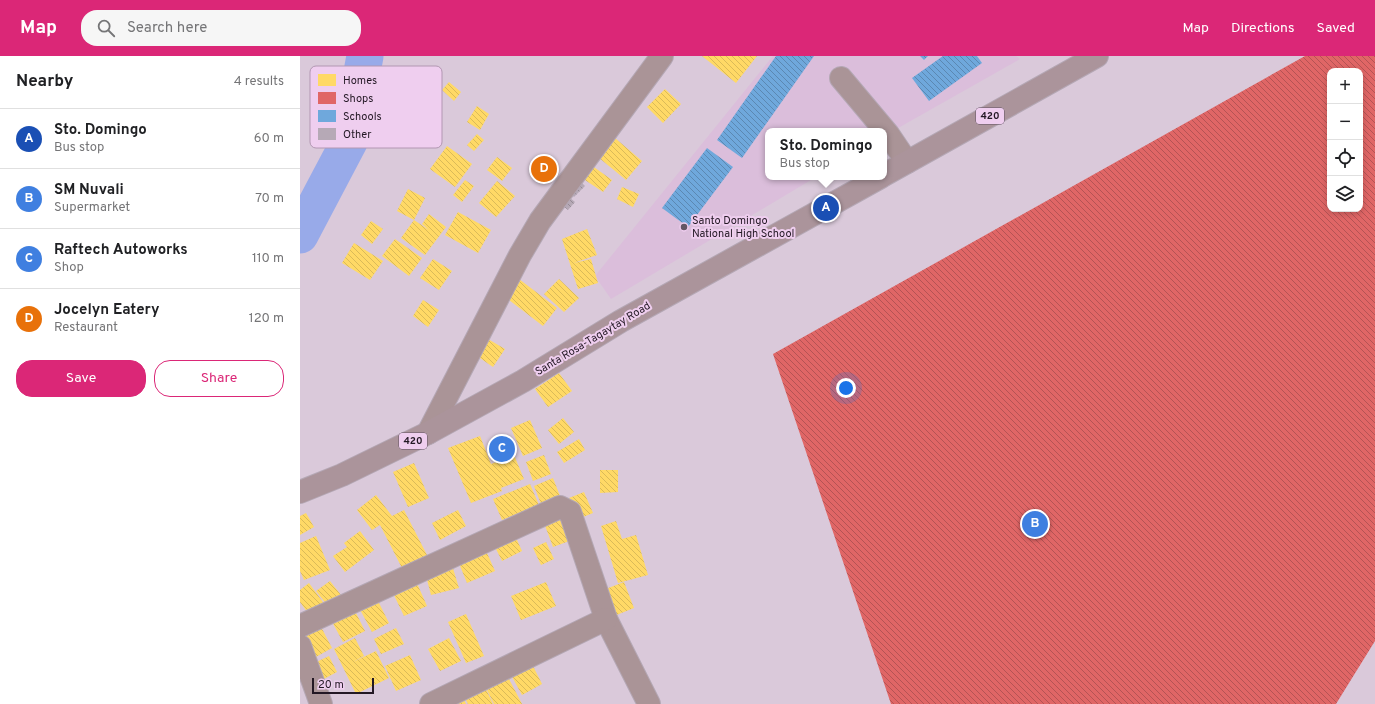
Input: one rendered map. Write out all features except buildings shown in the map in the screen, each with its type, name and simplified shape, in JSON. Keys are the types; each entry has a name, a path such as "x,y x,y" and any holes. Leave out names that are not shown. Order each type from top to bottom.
{"main road":[{"name":"420","path":"887,173 1097,56"},
{"name":"Santa Rosa-Tagaytay Road","path":"300,492 342,475 428,433 523,381 621,321 876,180"}],"street":[{"path":"428,433 520,255 540,221 662,56"},
{"path":"841,78 883,128"},
{"path":"887,133 907,162"},
{"path":"300,626 560,507 570,512 606,619 649,704"},
{"path":"431,704 606,619"},
{"path":"300,646 321,704"}],"shaded area":[{"name":"Santo Domingo National High School","path":"773,56 1016,56 1020,59 887,134 887,128 765,128 765,180 811,180 611,299 595,276"}],"waterway":[{"path":"363,66 365,56"},
{"path":"300,235 346,148"}],"place":[{"name":"Jocelyn Eatery","path":"544,169"},
{"name":"Sto. Domingo","path":"826,208"},
{"name":"Santo Domingo National High School","path":"684,227"},
{"name":"Raftech Autoworks","path":"502,449"},
{"name":"SM Nuvali","path":"1035,524"}]}
